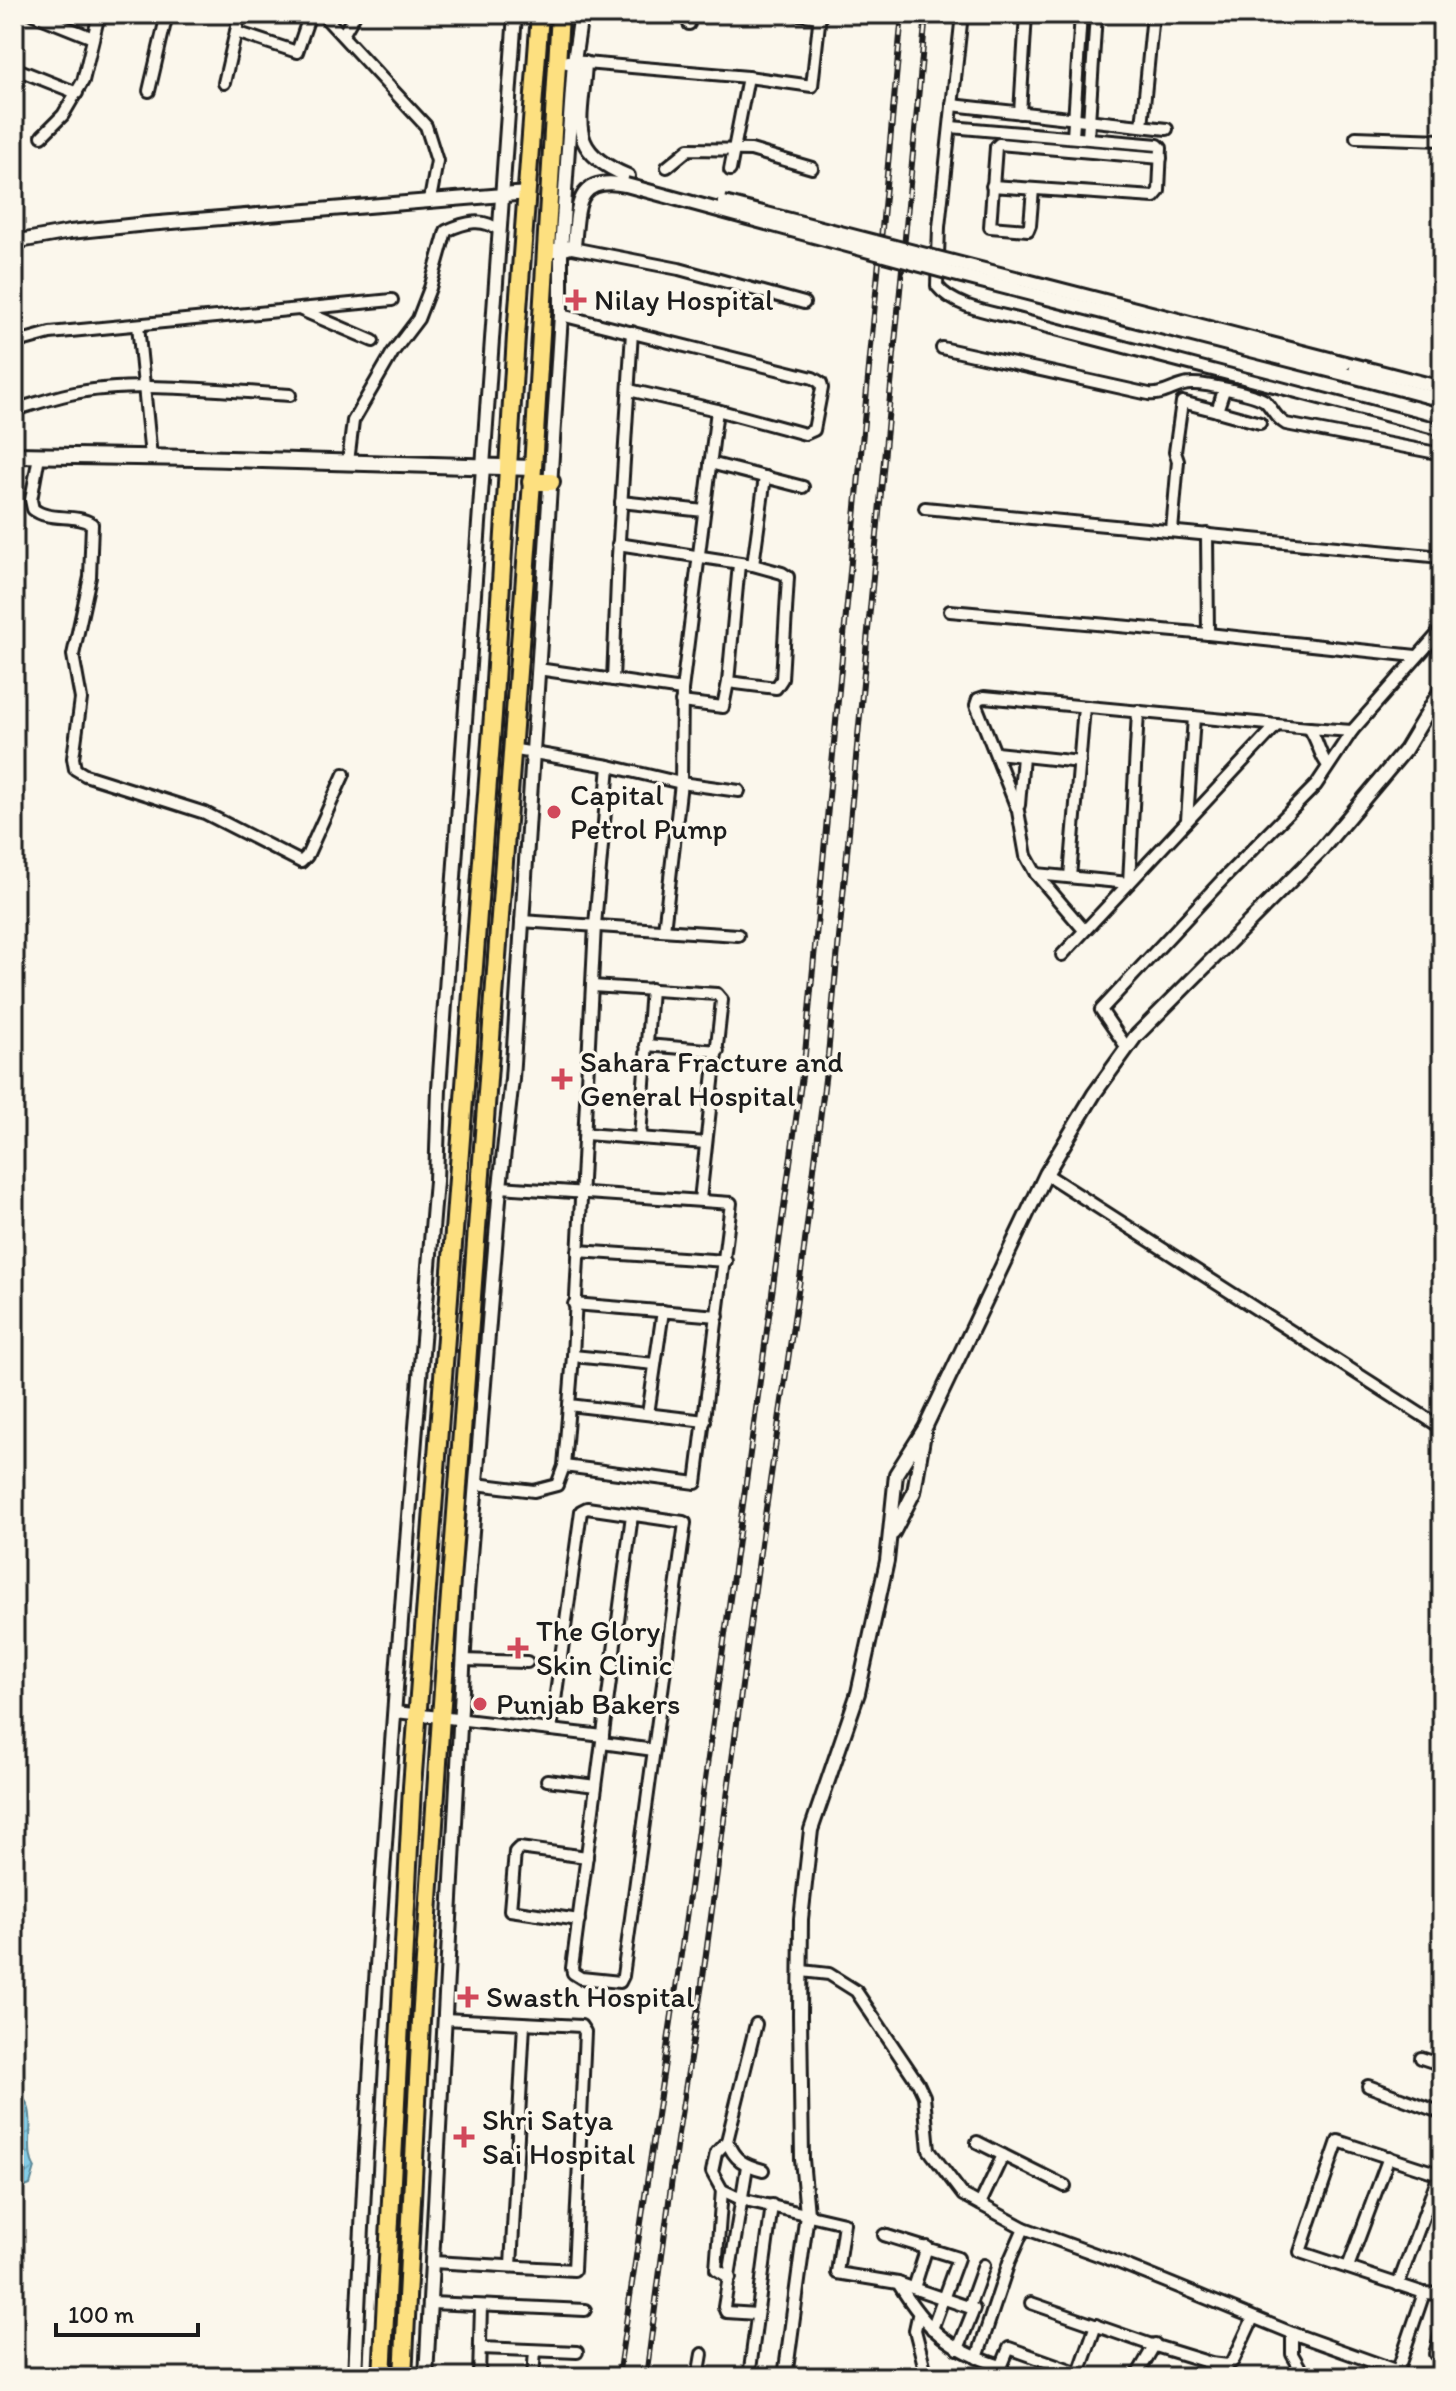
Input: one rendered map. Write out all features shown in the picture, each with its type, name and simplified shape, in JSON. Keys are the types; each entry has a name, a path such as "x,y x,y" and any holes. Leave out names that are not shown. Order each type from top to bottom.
{"main road":[{"path":"382,2377 418,1715 540,14"},
{"path":"403,2377 421,2021 441,1717 511,749 532,475 560,249 557,64 560,14"},
{"path":"14,455 509,467 551,482"}],"street":[{"path":"33,14 93,38"},
{"path":"42,136 63,115 83,81 99,14"},
{"path":"149,91 167,14"},
{"path":"224,83 240,14"},
{"path":"236,32 297,52 310,14"},
{"path":"322,14 426,126 437,161 430,200"},
{"path":"343,35 355,14"},
{"path":"355,2377 377,1949 436,1181 439,1089 515,14"},
{"path":"581,14 581,131 585,148 627,181 954,274 1347,369 1442,388"},
{"path":"557,64 580,62 812,86 820,15 797,14"},
{"path":"962,14 939,227 937,286 942,293 956,301 1025,321 1442,430"},
{"path":"1011,145 1026,14"},
{"path":"1073,137 1081,14"},
{"path":"1088,138 1096,14"},
{"path":"1142,126 1153,14"},
{"path":"426,2377 463,1660 500,1187 512,1079 561,315 560,249 580,62"},
{"path":"14,68 77,93"},
{"path":"730,170 748,77"},
{"path":"952,105 1167,129"},
{"path":"951,127 1088,138 1158,145 1161,148 1159,191 1154,197 992,186"},
{"path":"1356,137 1442,140"},
{"path":"1033,189 1028,230 994,230 989,225 996,147 999,144 1161,158"},
{"path":"667,167 689,149 751,150 812,168"},
{"path":"560,249 585,191 594,184 627,181"},
{"path":"14,242 134,225 430,200 502,198 528,193"},
{"path":"348,462 353,421 393,352 418,319 446,231 460,224 481,221 501,225"},
{"path":"560,249 679,269 804,303"},
{"path":"14,343 50,333 392,300"},
{"path":"299,309 373,341"},
{"path":"561,315 813,378 821,383 822,388 817,422 810,434 629,390"},
{"path":"138,325 151,457"},
{"path":"613,680 618,544 632,332"},
{"path":"942,348 1149,394 1162,394 1187,383 1227,390 1260,398 1286,424 1442,454"},
{"path":"1347,369 1442,400"},
{"path":"1217,411 1234,375"},
{"path":"17,409 72,393 144,389 290,395"},
{"path":"1172,531 1178,461 1175,452 1182,402 1260,423"},
{"path":"664,930 681,783 682,690 717,410"},
{"path":"39,456 31,500 33,509 40,514 85,520 93,528 90,577 73,655 81,699 73,758 75,769 205,813 301,862 307,856 344,774"},
{"path":"710,463 803,487"},
{"path":"753,565 765,477"},
{"path":"621,502 704,511"},
{"path":"925,508 1442,557"},
{"path":"1207,534 1208,634"},
{"path":"618,544 753,565 788,577 782,679 776,688 728,682"},
{"path":"681,702 723,707 739,564"},
{"path":"950,611 1416,656"},
{"path":"1127,1048 1101,1010 1316,785 1352,731 1442,629"},
{"path":"538,669 682,690"},
{"path":"785,2377 807,2214 802,2159 801,1919 811,1830 858,1693 889,1539 896,1474 925,1428 1046,1174 1094,1094 1127,1048 1176,994 1321,850 1405,750 1442,688"},
{"path":"1084,930 1036,874 1026,856 1018,811 976,705 980,698 1352,731"},
{"path":"1070,877 1084,707"},
{"path":"1129,883 1138,711"},
{"path":"1187,820 1194,717"},
{"path":"1062,955 1276,726"},
{"path":"1309,728 1320,745 1322,760 1328,765"},
{"path":"511,749 609,766 681,783 739,791"},
{"path":"996,753 1080,762"},
{"path":"1018,811 1023,756"},
{"path":"476,1484 534,1491 557,1485 564,1466 573,1356 595,925 609,766"},
{"path":"1036,874 1129,883"},
{"path":"521,921 738,935"},
{"path":"592,986 717,994 722,1000 700,1200"},
{"path":"640,1137 651,989"},
{"path":"646,1045 718,1051"},
{"path":"585,1134 706,1143"},
{"path":"1046,1174 1442,1428"},
{"path":"500,1187 731,1203 696,1483 564,1466"},
{"path":"578,1251 726,1261"},
{"path":"574,1304 718,1316"},
{"path":"648,1414 663,1311"},
{"path":"573,1356 655,1364"},
{"path":"569,1405 705,1421"},
{"path":"889,1539 914,1492 925,1428"},
{"path":"551,1730 581,1511 587,1508 683,1522 686,1525 620,1982 581,1978 573,1973 632,1515"},
{"path":"463,1660 527,1662"},
{"path":"396,1712 551,1730 654,1750"},
{"path":"547,1780 596,1786"},
{"path":"579,1920 510,1910 515,1852 519,1848 587,1857"},
{"path":"802,1971 829,1974 856,1991 924,2096 929,2150 963,2195 1024,2228 1397,2374 1424,2293"},
{"path":"433,2262 574,2270 585,2032 581,2026 444,2019"},
{"path":"511,2266 524,2024"},
{"path":"730,2278 716,2269 722,2190 712,2172 716,2153 727,2141 756,2024"},
{"path":"1421,2058 1442,2065"},
{"path":"1368,2086 1442,2113"},
{"path":"727,2141 732,2156 747,2166 763,2170"},
{"path":"1398,2285 1441,2175 1338,2141 1300,2252 1348,2267 1398,2285 1424,2293 1442,2294"},
{"path":"977,2142 1065,2186"},
{"path":"980,2204 1003,2155"},
{"path":"1348,2267 1389,2157"},
{"path":"747,2166 725,2310 757,2314"},
{"path":"722,2190 741,2199 844,2223 835,2269 837,2273 898,2283 974,2309 958,2349"},
{"path":"749,2377 772,2205"},
{"path":"977,2358 1009,2262 1024,2228"},
{"path":"884,2235 958,2258 932,2329"},
{"path":"914,2288 927,2247"},
{"path":"969,2307 984,2265"},
{"path":"898,2283 918,2316 932,2329 958,2349 1001,2366"},
{"path":"431,2303 585,2310"},
{"path":"1031,2303 1211,2363 1228,2365 1233,2361 1253,2318"},
{"path":"479,2377 481,2306"},
{"path":"918,2316 915,2330 927,2377"},
{"path":"997,2377 1009,2348 1078,2375 1096,2325"},
{"path":"1435,2354 1442,2328"},
{"path":"1292,2333 1292,2354 1305,2377"},
{"path":"1136,2377 1155,2344"},
{"path":"480,2348 577,2352"},
{"path":"533,2377 535,2351"},
{"path":"698,2377 702,2354"}],"water":[{"path":"14,2092 28,2106 31,2159 35,2168 30,2185 14,2192"}],"railway":[{"path":"618,2377 680,1961 805,1054 902,14"},
{"path":"646,2377 802,1265 828,1055 926,14"}],"place":[{"name":"Nilay Hospital","path":"576,300"},
{"name":"Capital Petrol Pump","path":"554,812"},
{"name":"Sahara Fracture and General Hospital","path":"562,1079"},
{"name":"The Glory Skin Clinic","path":"518,1648"},
{"name":"Punjab Bakers","path":"480,1704"},
{"name":"Swasth Hospital","path":"468,1997"},
{"name":"Shri Satya Sai Hospital","path":"464,2137"}]}
